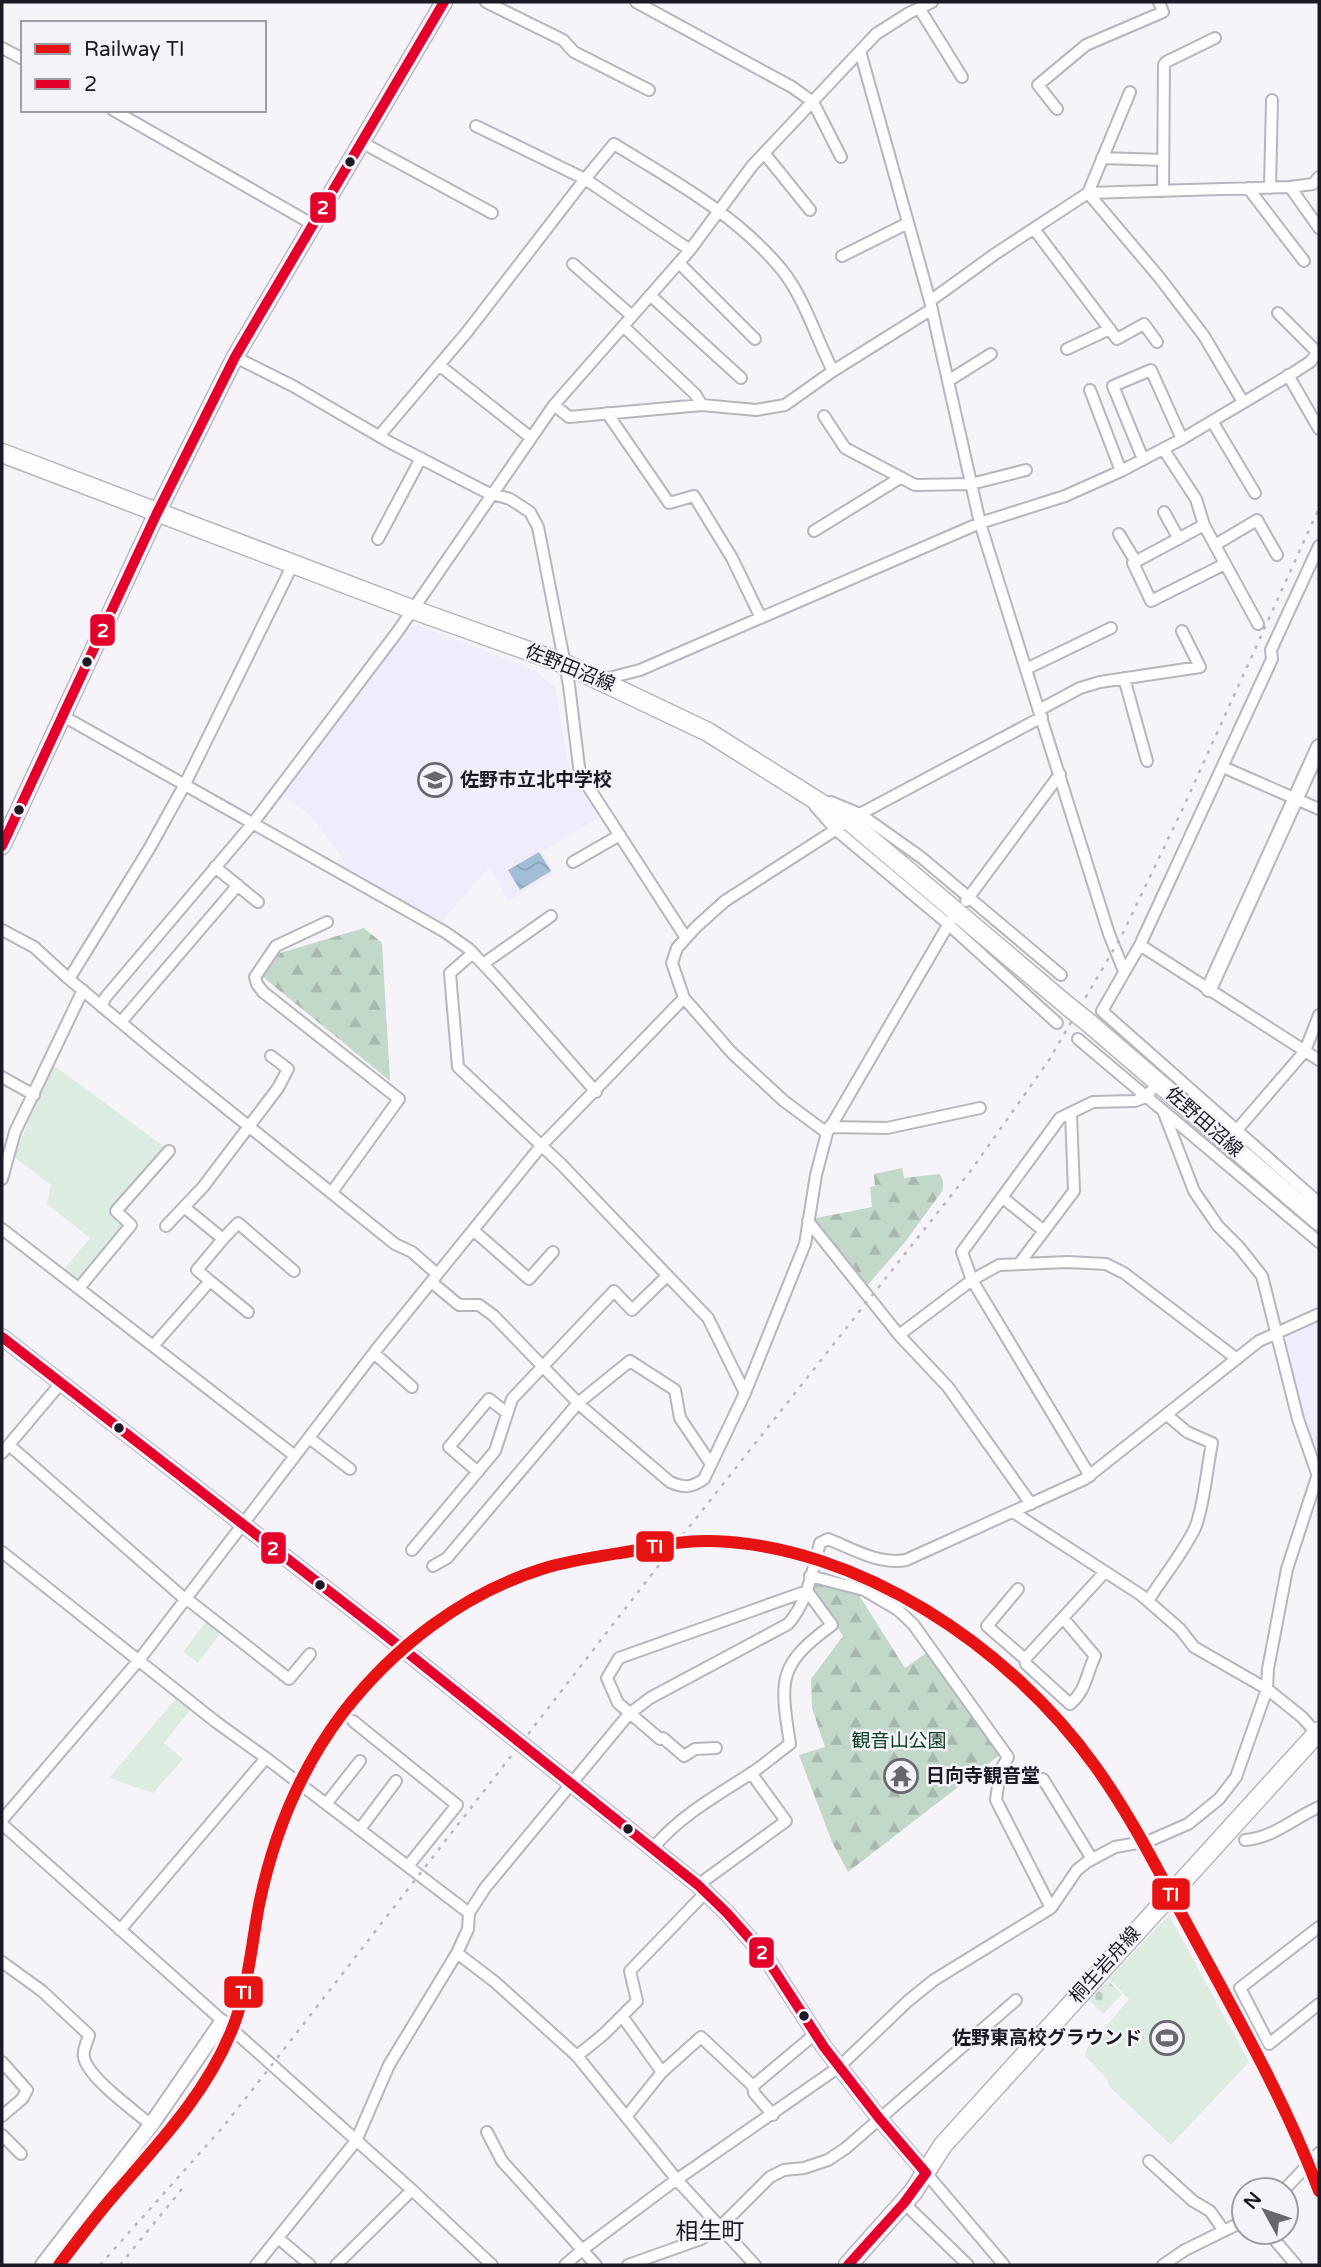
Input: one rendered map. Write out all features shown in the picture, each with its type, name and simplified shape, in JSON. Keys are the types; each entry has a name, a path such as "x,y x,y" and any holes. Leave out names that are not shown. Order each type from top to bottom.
{"main road":[{"path":"2,846 157,513 235,357 444,2"},
{"name":"佐野田沼線","path":"2,453 414,610 565,664 708,732 848,821 1319,1221"},
{"name":"桐生岩舟線","path":"848,2265 904,2203 943,2145 1319,1734"}],"street":[{"path":"486,2 563,40 574,52 649,90"},
{"path":"636,2 792,87 813,102 841,157"},
{"path":"102,1007 105,998 253,823 414,610 554,405 690,250 764,153 876,34 932,2"},
{"path":"1058,108 1038,85 1086,45 1163,12 1159,2"},
{"path":"919,8 962,77"},
{"path":"1163,191 1164,65 1215,38"},
{"path":"2,48 21,59"},
{"path":"860,51 931,305 980,523 1109,934 1125,971"},
{"path":"1088,193 1130,92"},
{"path":"1270,188 1272,100"},
{"path":"116,112 312,224"},
{"path":"476,126 585,179 690,250"},
{"path":"361,142 492,213"},
{"path":"380,435 439,365 614,144 720,211 782,271 796,293 833,371"},
{"path":"764,153 810,210"},
{"path":"1102,158 1163,160"},
{"path":"554,405 569,417 702,405 756,410 785,405 1088,193 1290,187 1313,184 1319,177"},
{"path":"1290,187 1319,228"},
{"path":"1248,188 1304,261"},
{"path":"1088,193 1159,277 1204,336 1243,402"},
{"path":"842,256 908,223"},
{"path":"1034,229 1117,339 1144,324 1157,342"},
{"path":"679,263 755,339"},
{"path":"573,264 632,316"},
{"path":"650,295 741,378"},
{"path":"601,680 640,670 980,523 1065,496 1164,450 1288,376 1310,362 1319,352 1278,313"},
{"path":"623,326 695,394 702,405"},
{"path":"1066,349 1110,329"},
{"path":"948,381 991,354"},
{"path":"235,357 293,386 389,442 486,492 510,499 530,512 538,527 565,664 582,777 686,938"},
{"path":"439,365 530,437"},
{"path":"1143,459 1113,386 1152,370 1182,439"},
{"path":"1288,376 1319,429"},
{"path":"1090,390 1121,471"},
{"path":"607,413 669,503 694,496 732,558 761,618"},
{"path":"824,416 845,448 915,485 971,484 1027,470"},
{"path":"1212,421 1255,493"},
{"path":"1164,450 1196,499 1204,525 1258,624"},
{"path":"378,539 421,458"},
{"path":"814,530 900,478"},
{"path":"1164,512 1179,539"},
{"path":"1214,545 1257,520 1277,555"},
{"path":"1204,525 1133,563 1151,600 1225,564"},
{"path":"1119,534 1136,562"},
{"path":"1319,546 1271,650 1272,659 1223,767 1140,945 1102,1012 1319,1203"},
{"path":"69,979 149,849 184,786 293,564"},
{"path":"1026,668 1111,628"},
{"path":"979,1108 887,1128 828,1130 784,1101 732,1053 684,998 672,964 677,948 725,901 848,821 1041,713 1080,688 1124,678 1200,667 1182,631"},
{"path":"1124,678 1147,761"},
{"path":"63,716 445,932 473,953 596,1091"},
{"path":"1209,989 1319,747"},
{"path":"1223,767 1319,809"},
{"path":"966,900 1060,774"},
{"path":"848,821 922,858 966,900 1061,975"},
{"path":"848,821 1057,1023"},
{"path":"573,862 620,835"},
{"path":"215,867 258,902"},
{"path":"121,1022 238,885"},
{"path":"483,964 551,916"},
{"path":"327,922 276,946 255,977 263,992 399,1100 332,1192"},
{"path":"2,930 34,947 102,1007 249,1127 395,1244 412,1252 435,1277 435,1285 459,1305 479,1305 494,1316 578,1403 670,1482 684,1488 695,1486 704,1479 746,1393 805,1244 816,1175 828,1130 950,922"},
{"path":"1140,945 1319,1060"},
{"path":"473,953 450,973 458,1067 561,1164 708,1318 746,1393"},
{"path":"2,1179 6,1151 83,990"},
{"path":"489,2264 412,2190 2,1822 139,1660 374,1353 541,1146 684,998"},
{"path":"1236,1131 1305,1051 1319,1015"},
{"path":"1078,1039 1148,1094 1164,1113 1319,1242"},
{"path":"166,1226 203,1187 278,1088 288,1069 271,1056"},
{"path":"2,1077 34,1095"},
{"path":"1090,1476 972,1280 962,1252 1060,1118 1093,1102 1135,1101 1148,1094"},
{"path":"1019,1264 1074,1191 1071,1113"},
{"path":"565,2265 668,2185 678,2181 839,2067 934,1980 1051,1908 1077,1870 1092,1859 1115,1847 1149,1841 1188,1824 1219,1799 1236,1777 1268,1689 1268,1669 1287,1569 1318,1478 1298,1419 1262,1276 1218,1226 1194,1191 1164,1113"},
{"path":"79,1288 131,1224 117,1211 169,1151"},
{"path":"1002,1197 1044,1231"},
{"path":"184,1207 223,1240"},
{"path":"808,1221 899,1335 948,1387 1031,1504"},
{"path":"248,1312 197,1270 237,1223 294,1271"},
{"path":"2,1228 295,1456"},
{"path":"473,1230 529,1279 553,1252"},
{"path":"899,1335 972,1280 999,1265 1067,1262 1106,1265 1124,1273 1237,1359"},
{"path":"412,1550 495,1451 512,1399 614,1291 632,1310 667,1276"},
{"path":"153,1346 210,1281"},
{"path":"256,2265 356,2141 389,2065 457,1953 468,1929 469,1913 485,1888 629,1714 650,1698 788,1623 798,1613 820,1543 828,1539 881,1561 893,1563 906,1560 1031,1504 1090,1476 1259,1341 1319,1314"},
{"path":"2,1337 572,1783 702,1889 765,1956 839,2067 1004,2265"},
{"path":"374,1353 412,1387"},
{"path":"433,1566 447,1558 578,1403 630,1361 675,1390 680,1418 711,1464"},
{"path":"61,1383 5,1449 186,1600 289,1679 310,1654"},
{"path":"478,1472 449,1447 489,1399 508,1413"},
{"path":"1148,1601 1196,1525 1212,1443 1186,1432 1167,1415"},
{"path":"309,1438 350,1469"},
{"path":"1013,1512 1148,1601 1180,1629 1194,1647 1268,1689 1319,1734"},
{"path":"2,1552 216,1722 469,1913"},
{"path":"1025,1659 1105,1572"},
{"path":"810,1576 864,1590 898,1610 913,1624 972,1704 1007,1757 1000,1771 996,1800 1051,1908"},
{"path":"1018,1589 987,1626 1070,1704 1082,1695 1095,1656 1063,1618"},
{"path":"716,1748 695,1749 684,1756 618,1703 607,1678 619,1658 807,1591"},
{"path":"653,1849 670,1828 693,1810 790,1744 783,1682 788,1668 807,1643 832,1625 807,1591"},
{"path":"353,1721 457,1805 408,1866"},
{"path":"120,1930 266,1758"},
{"path":"326,1804 360,1761"},
{"path":"577,2056 637,2001 630,1971 702,1889 786,1821 751,1773"},
{"path":"1043,1779 1092,1859"},
{"path":"360,1829 396,1781"},
{"path":"1245,1840 1272,1834 1297,1817 1319,1807"},
{"path":"1319,1927 1240,1988 1269,2044 1319,2004"},
{"path":"457,1953 495,1982 577,2056 678,2181 755,2265"},
{"path":"2,1962 42,1991 89,2035 84,2052 88,2066 107,2089 151,2125"},
{"path":"628,2265 701,2239 719,2228 770,2177 784,2170 804,2168 828,2160 846,2148 1016,2000"},
{"path":"622,2016 662,2072"},
{"path":"43,2265 151,2125 222,2022"},
{"path":"753,2086 815,2034"},
{"path":"626,2117 662,2072 701,2037 753,2086 754,2093 773,2115"},
{"path":"2,2062 27,2090 23,2099 2,2116"},
{"path":"487,2132 502,2161 596,2265"},
{"path":"2,2134 21,2154"},
{"path":"1297,2176 1319,2153"},
{"path":"1149,2161 1193,2201 1210,2211 1224,2231"},
{"path":"336,2265 412,2190"},
{"path":"904,2203 968,2265"},
{"path":"1163,2265 1185,2250 1230,2228"},
{"path":"278,2238 310,2265"},
{"path":"1280,2246 1296,2265"}],"shaded area":[{"name":"佐野市立北中学校","path":"417,625 535,670 555,688 569,766 598,818 542,852 555,874 508,901 489,867 440,924 336,865 341,855 310,816 283,794 405,629"},
{"path":"1319,1319 1319,1466 1303,1418 1283,1337 1284,1334"}],"green space":[{"path":"364,928 382,943 390,1081 263,977 280,953"},
{"path":"52,1064 166,1148 112,1212 127,1225 79,1284 63,1270 90,1238 47,1204 51,1185 14,1157"},
{"path":"902,1168 904,1178 940,1174 943,1190 905,1242 866,1287 816,1225 816,1218 872,1207 870,1187 875,1186 874,1174"},
{"name":"観音山公園","path":"817,1581 857,1592 905,1668 929,1651 1001,1754 848,1872 832,1842 799,1755 825,1747 812,1708 811,1679 843,1636 813,1591"},
{"path":"206,1622 221,1633 198,1663 183,1652"},
{"path":"177,1697 191,1709 164,1743 183,1759 153,1793 109,1778"},
{"name":"佐野東高校グラウンド","path":"1169,1915 1249,2062 1171,2145 1110,2087 1107,2079 1085,2056 1086,2050 1129,1999 1109,1979"},
{"path":"1108,1981 1122,1994 1103,2014 1089,2000"}],"water":[{"path":"539,852 551,871 520,890 508,870"}],"railway":[{"path":"100,2265 223,2127 652,1574 972,1169 1049,1060 1121,937 1183,808 1319,508"},
{"path":"120,2265 186,2184"}],"rail line":[{"name":"TI","path":"59,2265 100,2211 179,2118 220,2055 237,2017 259,1905 280,1829 313,1758 342,1714 362,1690 431,1626 457,1608 513,1580 571,1561 699,1541 766,1547 821,1561 875,1582 926,1610 975,1644 1020,1681 1060,1723 1095,1766 1123,1808 1261,2063 1292,2126 1319,2191"}],"transit line":[{"name":"2","path":"2,846 157,513 235,357 444,2"},
{"name":"2","path":"2,1337 379,1630 698,1885 727,1913 765,1956 824,2047 926,2173 904,2203 848,2265"}],"place":[{"name":"佐野市立北中学校","path":"435,780"},
{"name":"日向寺観音堂","path":"901,1776"},
{"name":"佐野東高校グラウンド","path":"1167,2038"}],"district":[{"name":"相生町","path":"710,2232"}]}
